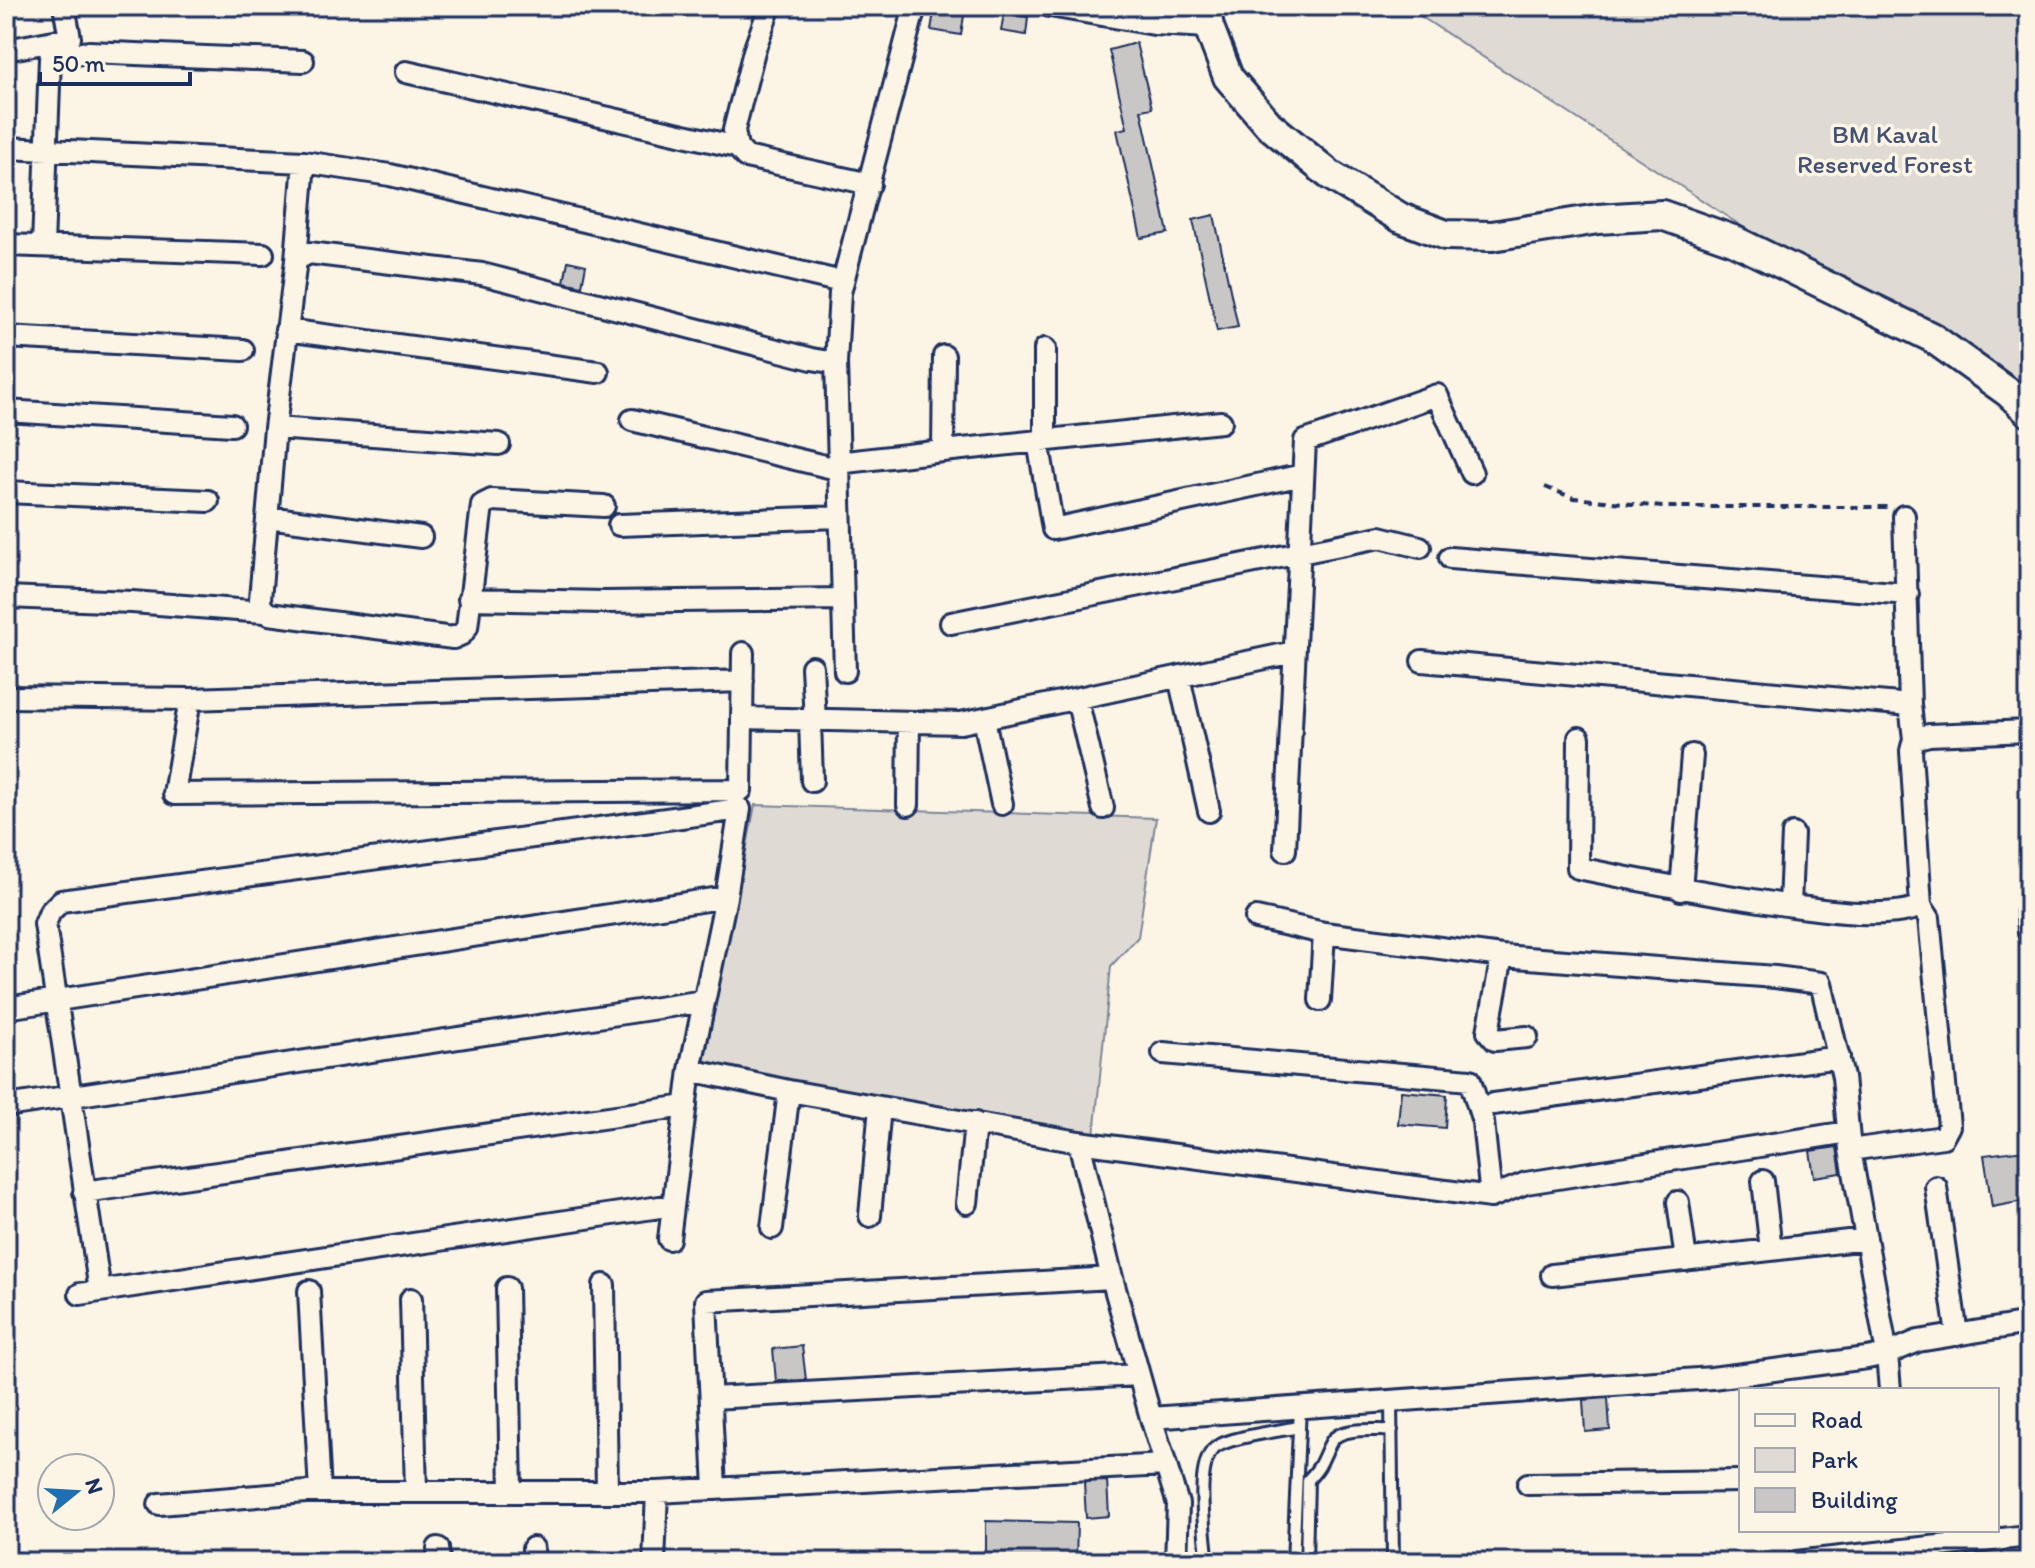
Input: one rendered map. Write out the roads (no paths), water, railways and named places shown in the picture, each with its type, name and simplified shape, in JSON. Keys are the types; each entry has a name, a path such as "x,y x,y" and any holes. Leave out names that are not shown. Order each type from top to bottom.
{"main road":[{"path":"1207,17 1228,77 1269,125 1330,175 1401,218 1446,235 1492,236 1598,219 1662,215 1733,240 1931,337 2009,393 2029,412"}],"street":[{"path":"6,50 70,38 64,6"},
{"path":"770,6 754,51 734,130 737,147 746,157 870,184"},
{"path":"845,671 836,363 842,282 915,6"},
{"path":"1050,6 1154,24 1207,17"},
{"path":"43,246 50,58 89,52 303,61"},
{"path":"406,72 737,147"},
{"path":"6,148 304,162 390,175 842,282"},
{"path":"264,612 260,599 267,517 304,162"},
{"path":"6,245 263,254"},
{"path":"296,260 309,253 482,274 836,363"},
{"path":"286,330 598,372"},
{"path":"6,337 243,350"},
{"path":"1045,349 1041,441 1053,529 1303,475"},
{"path":"943,451 944,356"},
{"path":"1285,850 1305,441 1437,395 1472,473"},
{"path":"6,411 232,425"},
{"path":"632,420 837,466 943,451 1221,422"},
{"path":"275,428 499,444"},
{"path":"6,492 208,501"},
{"path":"6,597 264,612 447,639 465,631 479,510 487,502 604,506"},
{"path":"690,1070 789,1091 1079,1142 1491,1197 1526,1183 1849,1141 1943,1137 1949,1126 1929,918 1921,906 1911,751 1914,739 1910,705 1904,516"},
{"path":"267,517 421,537"},
{"path":"619,525 839,517"},
{"path":"951,623 1380,537 1420,547"},
{"path":"1450,558 1908,594"},
{"path":"469,599 605,602 842,599"},
{"path":"742,718 961,723 1294,652"},
{"path":"190,699 174,794 741,790 743,653"},
{"path":"1422,661 1910,705"},
{"path":"812,667 812,781"},
{"path":"1179,677 1209,811"},
{"path":"6,697 190,699 743,681"},
{"path":"1077,699 1103,808"},
{"path":"984,719 1002,804"},
{"path":"908,805 909,722"},
{"path":"1914,739 1929,735 2029,731"},
{"path":"1579,738 1578,868 1681,890 1843,913 1909,910 1921,906"},
{"path":"1681,890 1692,755"},
{"path":"669,1239 690,1070 726,897 740,809 61,901 50,912 45,924 84,1192 90,1293 673,1205"},
{"path":"1790,905 1793,834"},
{"path":"6,1008 726,897"},
{"path":"2028,910 2029,933"},
{"path":"1256,918 1324,933 1502,956 1821,983 1839,1057 1849,1141 1887,1354 1890,1388"},
{"path":"1320,1000 1324,933"},
{"path":"1502,956 1488,1032 1495,1040 1527,1037"},
{"path":"6,1106 704,1001"},
{"path":"1163,1053 1470,1080 1483,1122 1491,1197"},
{"path":"1493,1104 1839,1057"},
{"path":"772,1228 789,1091"},
{"path":"84,1192 686,1106"},
{"path":"870,1216 880,1107"},
{"path":"967,1203 975,1123"},
{"path":"1079,1142 1112,1278 1178,1504 1176,1562"},
{"path":"1763,1181 1771,1250"},
{"path":"1936,1187 1957,1335"},
{"path":"1678,1202 1686,1260"},
{"path":"1552,1275 1866,1239"},
{"path":"715,1489 706,1301 1112,1278"},
{"path":"604,1285 607,1492"},
{"path":"507,1288 511,1492"},
{"path":"309,1291 320,1492"},
{"path":"411,1299 416,1492"},
{"path":"1151,1418 1299,1417 1391,1400 1712,1378 1887,1354 1918,1341 2029,1323"},
{"path":"711,1398 1139,1375"},
{"path":"159,1504 320,1492 657,1492 1165,1465"},
{"path":"1528,1484 1739,1481"},
{"path":"654,1562 657,1492"},
{"path":"1796,1562 2029,1536"}],"lane":[{"path":"1391,1400 1393,1562"},
{"path":"1209,1562 1203,1467 1214,1448 1299,1417 1293,1562"},
{"path":"1306,1562 1308,1480 1321,1466 1331,1440 1339,1433 1392,1430"}],"park label":[{"name":"BM Kaval Reserved Forest","path":"1885,149"}]}
